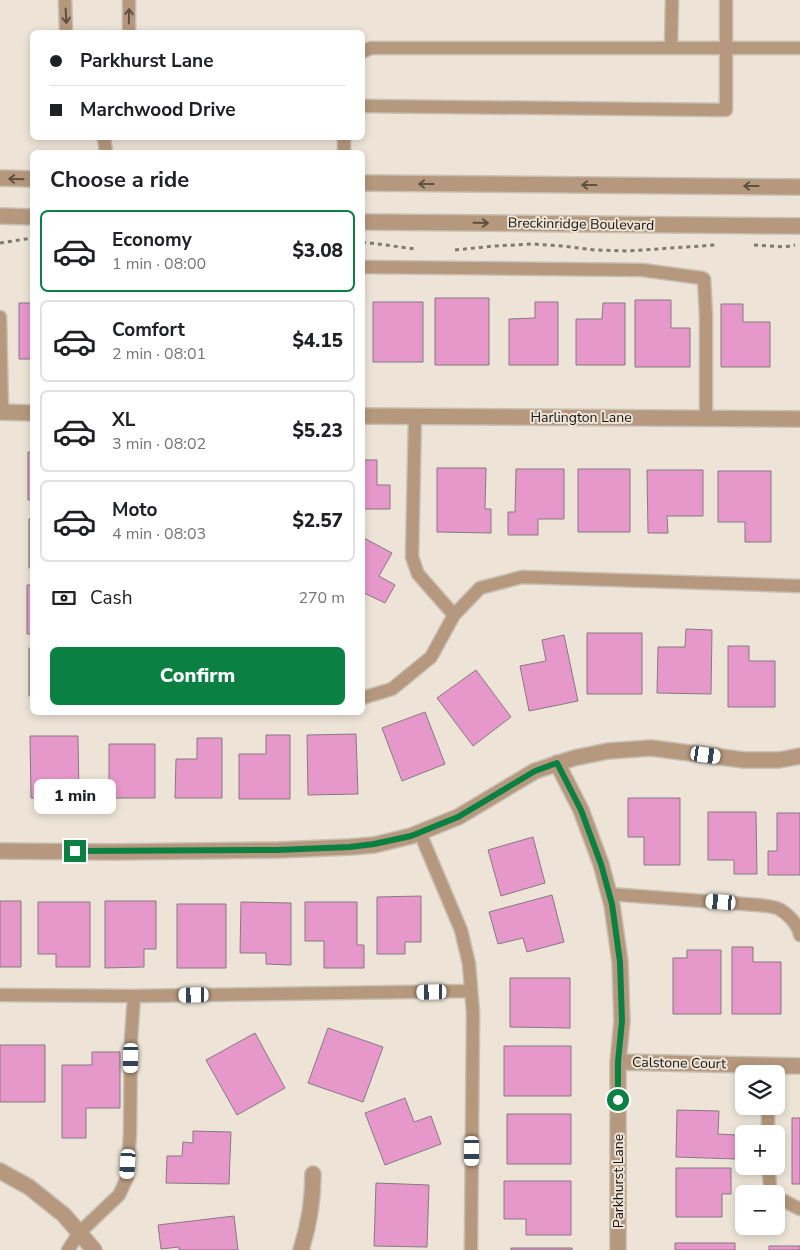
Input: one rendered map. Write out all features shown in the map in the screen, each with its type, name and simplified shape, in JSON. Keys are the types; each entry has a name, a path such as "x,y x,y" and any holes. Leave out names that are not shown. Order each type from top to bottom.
{"street":[{"path":"0,178 30,179"},
{"path":"365,183 800,187"},
{"path":"0,216 30,216"},
{"name":"Breckinridge Boulevard","path":"365,222 800,226"},
{"path":"1,412 30,413"},
{"name":"Harlington Lane","path":"365,416 800,419"},
{"path":"0,851 112,852 350,847 374,844 420,833 458,817 535,771 574,758 608,750 650,748 744,760 779,760 800,756"},
{"name":"Parkhurst Lane","path":"557,763 581,810 601,864 612,904 620,962 622,1021 618,1062 618,1250"},
{"name":"Calstone Court","path":"618,1062 735,1067"},
{"name":"Calstone Court","path":"785,1067 800,1066"},
{"path":"0,1171 29,1187 64,1214 94,1250"},
{"path":"301,1250 307,1233 313,1194 313,1174"}],"lane":[{"path":"65,0 66,30"},
{"path":"129,0 129,30"},
{"path":"671,48 672,0"},
{"path":"365,106 726,110 726,0"},
{"path":"365,51 371,48 800,48"},
{"path":"365,267 642,270 702,278 704,279 706,316 706,418"},
{"path":"0,317 1,412"},
{"path":"415,416 412,557 418,574 454,615"},
{"path":"365,697 392,688 431,657 454,615 480,588 522,578 800,586"},
{"path":"420,833 461,930 469,964 473,1013 471,1250"},
{"path":"609,894 758,905 778,909 790,918 800,934"},
{"path":"0,995 134,996 471,991"},
{"path":"68,1250 80,1233 119,1195 127,1178 134,996"},
{"path":"785,1202 800,1209"}],"path":[{"path":"0,244 30,238"},
{"path":"365,242 424,250"},
{"path":"449,250 532,244 628,251 716,245"},
{"path":"750,245 785,247 800,244"}],"building":[{"path":"435,298 489,298 489,365 435,365"},
{"path":"635,300 671,300 671,328 690,328 690,367 635,367"},
{"path":"373,302 423,302 423,362 373,362"},
{"path":"535,302 558,302 558,365 509,365 509,319 535,318"},
{"path":"19,303 30,303 30,359 19,359"},
{"path":"603,303 625,303 625,365 576,365 576,319 602,319"},
{"path":"721,304 743,304 743,322 770,322 770,367 721,367"},
{"path":"28,452 30,452 30,500 28,500"},
{"path":"365,460 377,460 377,485 390,485 390,509 365,509"},
{"path":"437,468 486,468 485,509 491,509 491,533 437,532"},
{"path":"516,469 564,469 564,519 538,519 538,535 508,535 508,512 515,512"},
{"path":"578,469 630,469 630,532 578,532"},
{"path":"647,470 703,470 703,516 667,516 668,533 648,533"},
{"path":"718,471 771,471 771,542 745,542 745,522 718,522"},
{"path":"29,519 30,519 30,568"},
{"path":"365,539 392,553 379,576 395,585 385,603 365,593"},
{"path":"27,585 30,585 30,634 27,634"},
{"path":"686,629 712,630 711,694 657,693 658,647 685,647"},
{"path":"587,633 642,633 642,694 587,694"},
{"path":"564,635 578,701 529,711 520,666 546,661 542,640"},
{"path":"728,646 749,646 749,661 775,661 775,707 728,707"},
{"path":"29,648 30,648 30,696"},
{"path":"476,670 511,717 473,746 437,698"},
{"path":"425,712 445,764 402,781 382,728"},
{"path":"356,734 358,794 308,795 307,735"},
{"path":"266,735 290,735 290,799 239,799 239,754 266,754"},
{"path":"30,736 78,736 79,798 31,798"},
{"path":"197,738 222,738 222,798 175,798 176,759 197,759"},
{"path":"109,744 155,744 155,798 109,798"},
{"path":"628,798 680,798 680,865 644,865 644,837 628,837"},
{"path":"708,812 756,812 757,874 734,874 734,860 708,860"},
{"path":"777,813 800,813 800,875 768,875 768,851 777,851"},
{"path":"533,837 545,883 501,896 488,850"},
{"path":"552,895 564,942 527,952 523,938 498,944 489,912"},
{"path":"421,896 421,942 405,942 405,954 377,954 377,897"},
{"path":"0,901 21,901 21,967 0,967"},
{"path":"105,901 156,901 156,949 144,949 144,967 105,968"},
{"path":"38,902 90,902 90,967 56,967 56,954 38,954"},
{"path":"241,902 291,903 291,965 266,964 266,953 240,953"},
{"path":"305,902 357,902 357,945 364,945 364,968 324,968 324,941 305,941"},
{"path":"177,904 226,904 226,968 177,968"},
{"path":"732,947 753,947 753,962 781,962 781,1014 732,1014"},
{"path":"687,950 721,950 721,1014 673,1014 673,958 687,958"},
{"path":"510,978 570,978 570,1028 510,1027"},
{"path":"328,1028 383,1047 363,1102 308,1083"},
{"path":"255,1033 285,1088 237,1115 206,1060"},
{"path":"0,1045 45,1045 45,1102 0,1102"},
{"path":"504,1046 571,1046 571,1096 504,1096"},
{"path":"92,1052 120,1052 120,1108 86,1108 86,1138 62,1138 62,1065 92,1065"},
{"path":"405,1098 414,1122 431,1116 441,1144 385,1165 365,1113"},
{"path":"677,1110 719,1111 718,1134 735,1135 735,1159 676,1157"},
{"path":"507,1114 571,1114 571,1164 507,1164"},
{"path":"792,1118 800,1118 800,1184 792,1184"},
{"path":"193,1131 231,1132 229,1184 166,1183 167,1156 182,1156 183,1142 193,1143"},
{"path":"676,1168 731,1168 731,1194 722,1194 722,1217 676,1217"},
{"path":"504,1181 571,1181 571,1235 526,1235 526,1219 504,1219"},
{"path":"376,1183 429,1185 427,1247 374,1246"},
{"path":"234,1216 238,1250 179,1250 179,1247 161,1249 158,1225"},
{"path":"675,1243 735,1243 735,1250 675,1250"},
{"path":"769,1246 800,1246 800,1250 769,1250"},
{"path":"511,1248 572,1248 572,1250 511,1250"}],"route":[{"path":"75,851 278,850 374,844 411,836 458,817 535,771 557,763 581,810 601,864 612,904 620,962 622,1021 618,1062 618,1100"}]}
